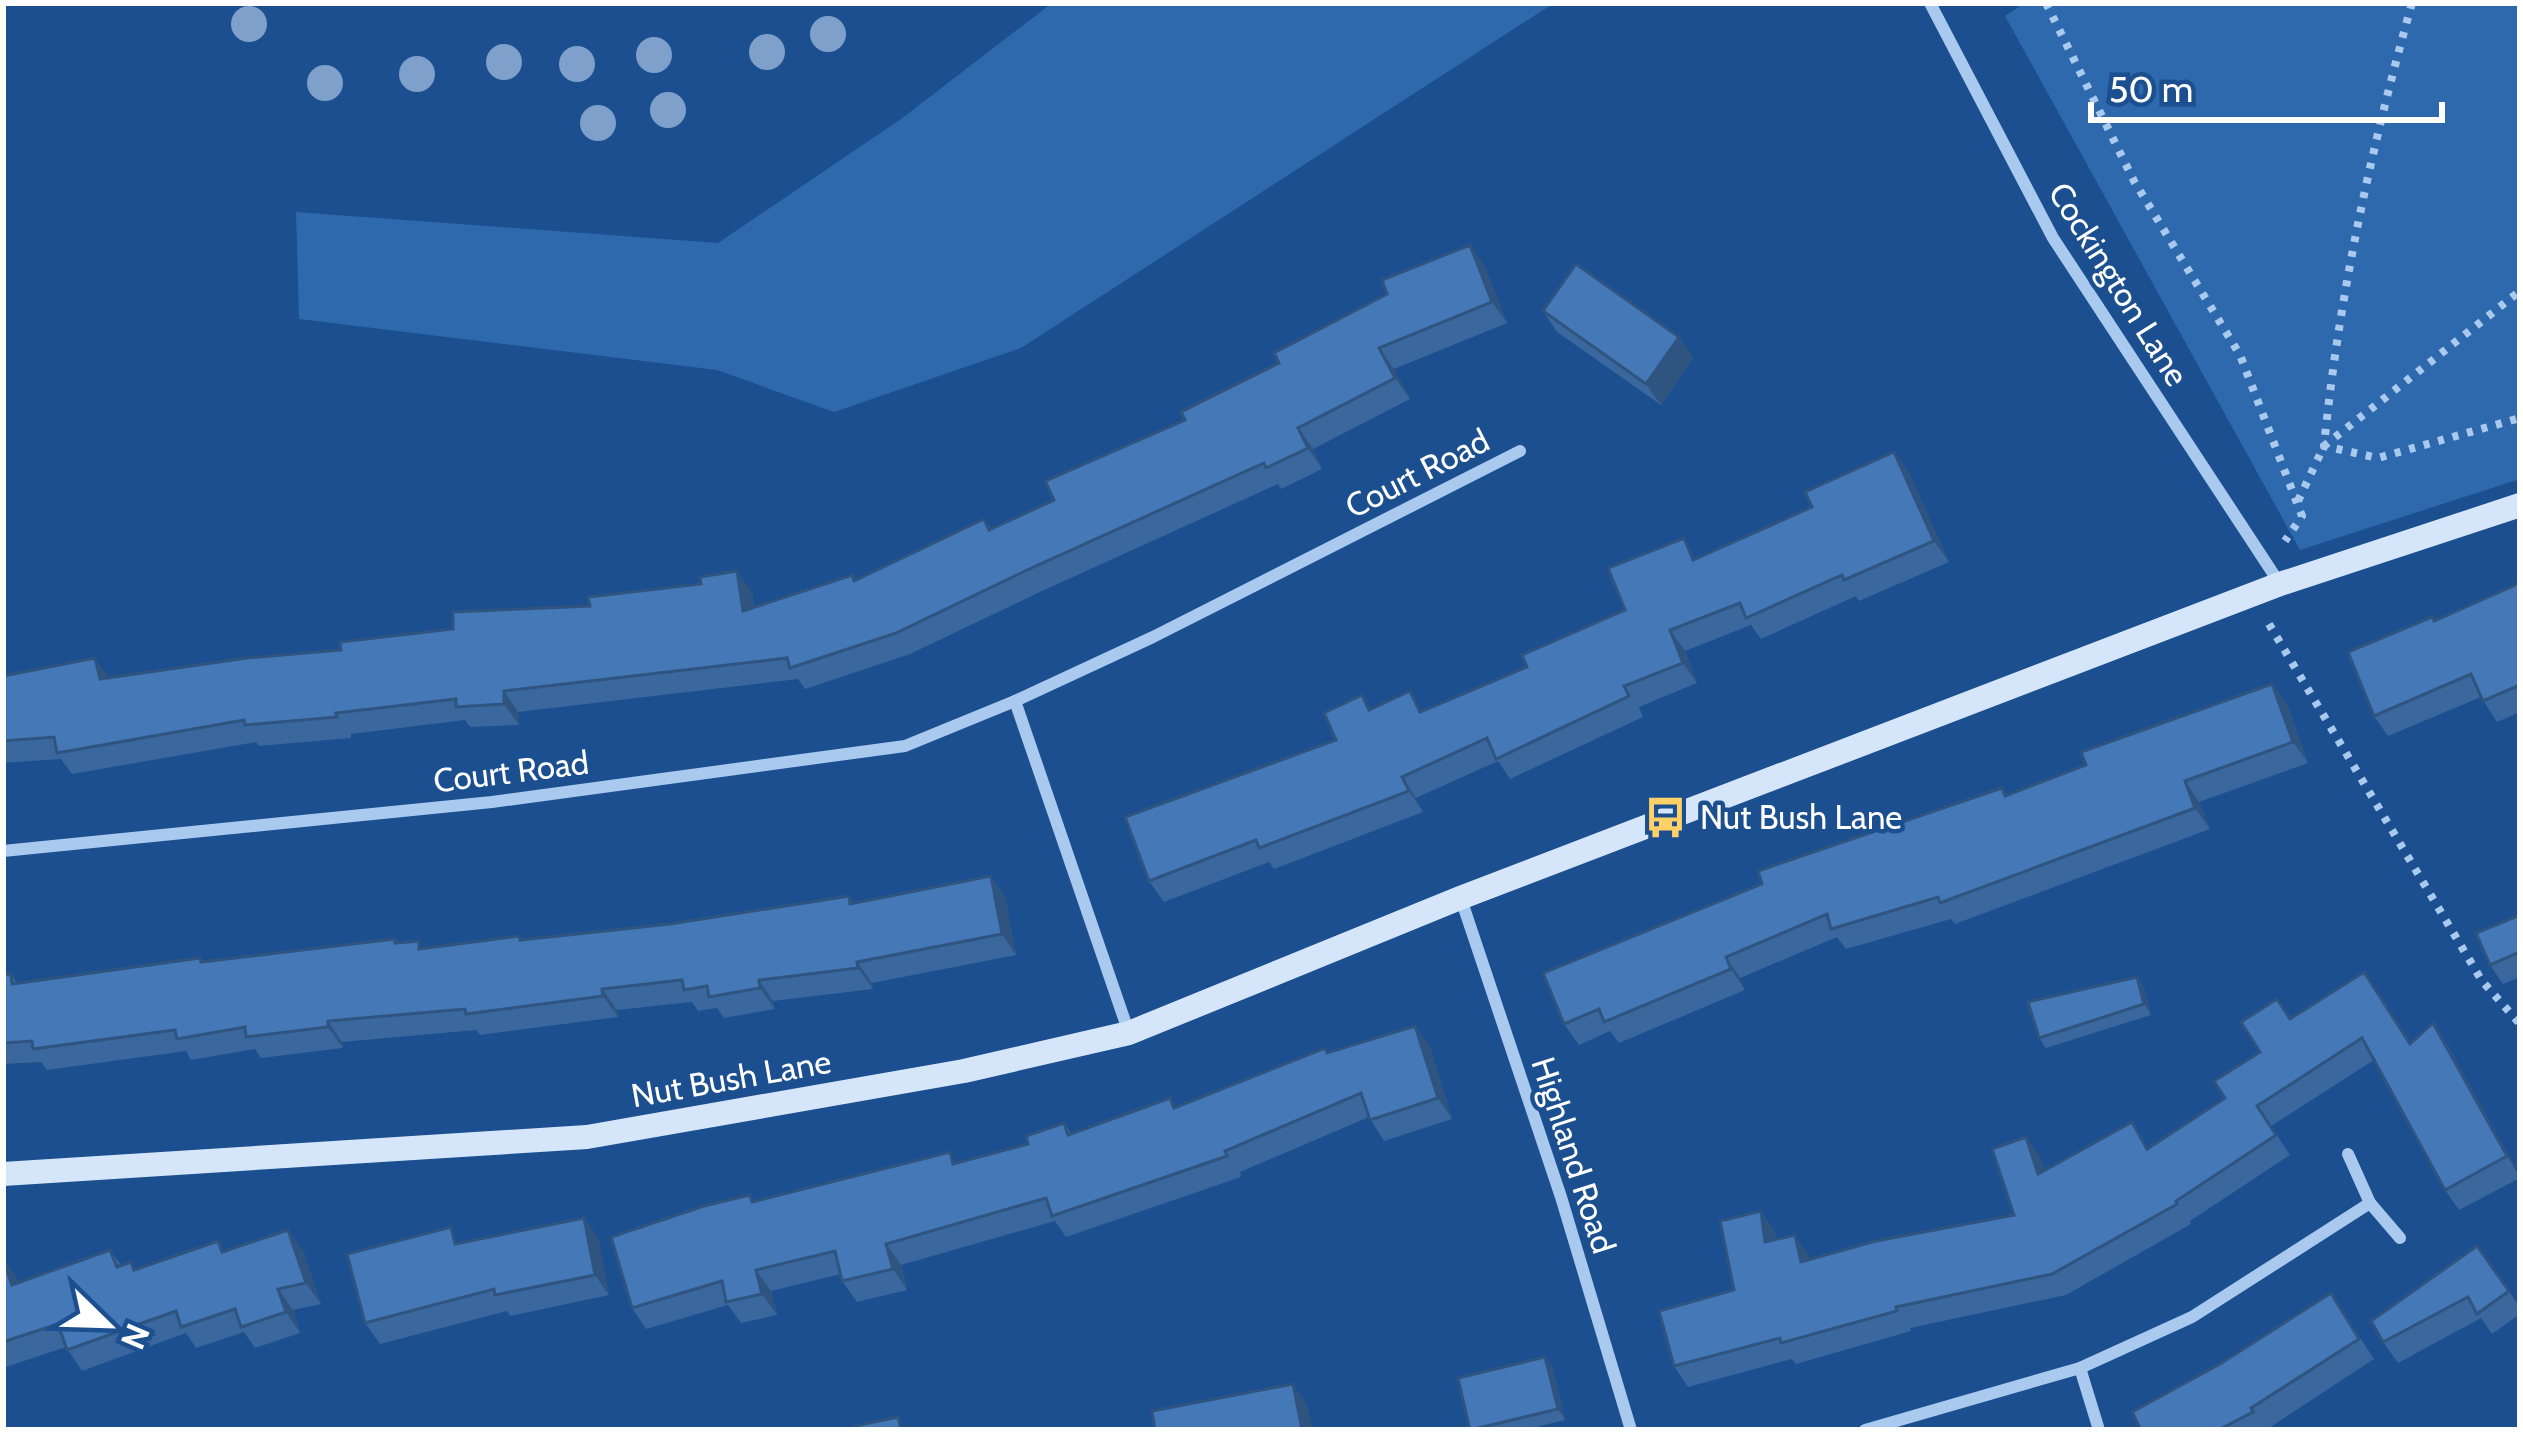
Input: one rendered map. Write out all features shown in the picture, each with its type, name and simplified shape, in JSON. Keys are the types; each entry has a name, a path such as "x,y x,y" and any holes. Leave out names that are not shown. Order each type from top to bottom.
{"street":[{"name":"Cockington Lane","path":"1930,3 2053,238 2274,575"},
{"name":"Court Road","path":"3,851 492,802 905,746 1153,637 1520,451"},
{"name":"Nut Bush Lane","path":"3,1174 586,1137 964,1071 1129,1033 1460,898 2253,597 2274,575 2520,505"},
{"path":"1015,701 1129,1033"},
{"name":"Highland Road","path":"1460,898 1561,1197 1631,1430"},
{"path":"2348,1154 2370,1203 2400,1238"},
{"path":"1865,1430 2080,1368 2192,1317 2370,1203"},
{"path":"2080,1368 2099,1430"}],"path":[{"path":"2046,3 2134,181 2240,356 2302,516 2274,575"},
{"path":"2297,502 2324,446 2335,337 2378,126 2412,3"},
{"path":"2324,446 2520,291"},
{"path":"2324,446 2378,458 2520,418"},
{"path":"2253,597 2482,981 2520,1024"}],"shaded area":[{"path":"1052,3 1554,3 1021,348 834,412 717,370 299,319 296,212 718,243 901,119"},
{"path":"2025,3 2520,3 2520,479 2300,550 2005,16"}],"building":[{"path":"1470,245 1492,302 1379,348 1395,378 1298,428 1308,448 1266,468 1264,463 896,633 790,668 787,658 504,691 504,704 456,707 456,699 336,713 337,717 245,725 244,720 57,753 54,737 3,741 3,676 95,658 100,679 341,650 340,642 453,629 453,612 590,606 588,597 701,584 700,577 737,571 743,611 852,575 854,581 984,519 989,530 1054,500 1045,481 1185,420 1181,412 1279,363 1274,353 1387,294 1382,280"},
{"path":"1576,264 1679,337 1646,384 1543,311"},
{"path":"1894,452 1934,541 1746,618 1740,603 1670,630 1683,663 1624,686 1629,696 1496,759 1487,738 1402,777 1409,791 1259,848 1256,840 1149,881 1125,817 1336,740 1324,713 1362,695 1369,710 1410,691 1420,712 1527,667 1522,655 1625,610 1608,568 1684,538 1693,560 1812,507 1805,492"},
{"path":"2520,583 2520,685 2483,701 2471,674 2374,716 2348,652"},
{"path":"2272,684 2293,742 2185,781 2195,808 1940,903 1938,897 1831,929 1827,914 1726,957 1731,969 1604,1022 1599,1009 1564,1024 1543,973 1762,884 1758,871 2002,788 2005,796 2086,765 2081,752"},
{"path":"991,876 1002,934 857,962 858,968 759,980 760,988 709,997 707,986 684,990 682,980 466,1014 465,1009 328,1021 328,1027 246,1037 245,1027 177,1039 175,1030 33,1049 32,1041 3,1043 3,975 11,974 12,984 200,958 201,962 395,939 395,943 419,941 419,949 519,936 520,940 670,924 849,896 850,904"},
{"path":"2520,915 2520,952 2490,965 2476,933"},
{"path":"2364,972 2410,1044 2433,1023 2507,1156 2445,1190 2362,1038 2257,1106 2276,1135 2177,1204 2052,1274 1896,1307 1897,1311 1781,1343 1780,1338 1674,1366 1659,1311 1734,1290 1720,1221 1761,1211 1765,1242 1795,1235 1801,1262 1876,1241 2014,1215 1992,1149 2026,1137 2038,1174 2132,1122 2147,1149 2225,1098 2214,1081 2260,1052 2241,1022 2277,999 2290,1019"},
{"path":"2137,977 2144,1004 2039,1038 2028,1002"},
{"path":"1415,1026 1438,1098 1370,1120 1361,1093 1225,1151 1227,1156 1052,1216 1046,1198 886,1244 893,1269 842,1281 835,1251 756,1270 762,1294 726,1302 722,1281 632,1308 611,1237 704,1206 750,1195 752,1202 950,1152 953,1164 1028,1144 1026,1136 1064,1123 1068,1135 1170,1098 1174,1108 1325,1048 1327,1053"},
{"path":"584,1218 595,1275 495,1295 494,1289 365,1323 347,1254 451,1227 455,1244"},
{"path":"288,1230 306,1283 278,1289 286,1312 241,1327 235,1309 181,1327 176,1311 67,1350 58,1324 3,1342 3,1259 12,1285 110,1250 117,1267 131,1262 134,1270 218,1241 222,1252"},
{"path":"2477,1246 2509,1291 2477,1314 2468,1297 2383,1342 2371,1321"},
{"path":"2331,1293 2359,1339 2251,1408 2253,1412 2218,1430 2141,1430 2132,1412 2220,1364"},
{"path":"1545,1357 1558,1409 1470,1430 1458,1378"},
{"path":"1293,1384 1302,1430 1155,1430 1152,1411"},
{"path":"898,1417 901,1430 856,1430 855,1426"}],"place":[{"name":"Nut Bush Lane","path":"1666,817"}]}
